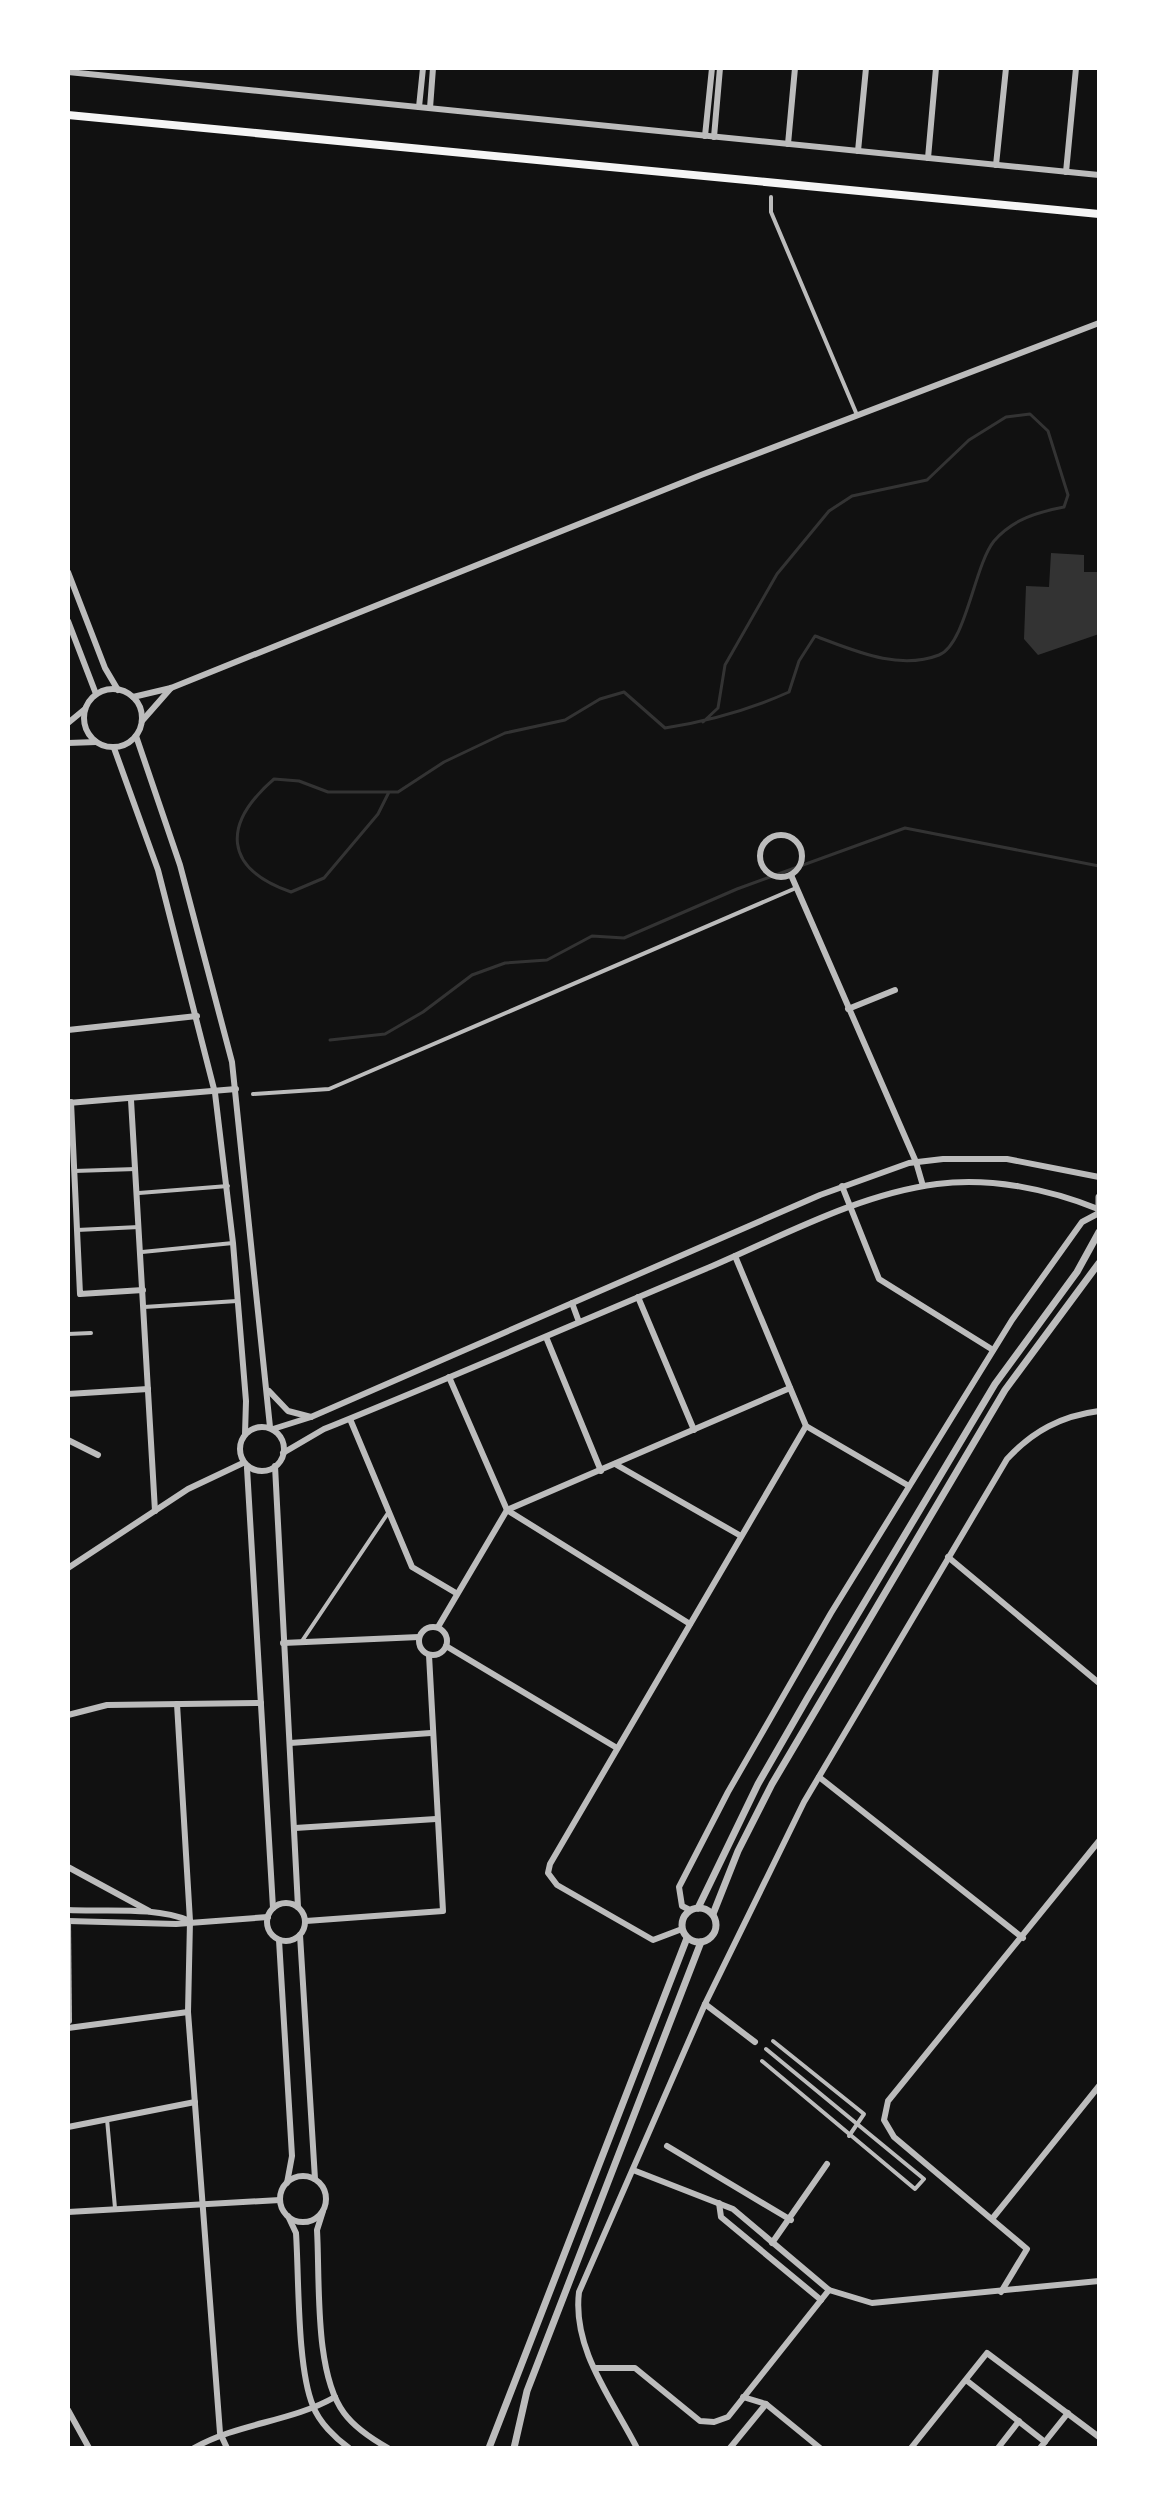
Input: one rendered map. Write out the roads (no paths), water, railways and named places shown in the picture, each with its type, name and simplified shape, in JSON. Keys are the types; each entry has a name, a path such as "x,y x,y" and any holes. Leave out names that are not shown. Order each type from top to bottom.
{"main road":[{"path":"68,115 1099,214"}],"street":[{"path":"133,68 136,79"},
{"path":"136,79 141,68"},
{"path":"419,107 423,68"},
{"path":"430,108 433,68"},
{"path":"705,136 712,68"},
{"path":"714,137 720,68"},
{"path":"788,144 795,68"},
{"path":"858,151 866,68"},
{"path":"928,158 936,68"},
{"path":"996,165 1006,68"},
{"path":"1066,172 1076,68"},
{"path":"68,72 1099,175"},
{"path":"771,197 771,212 857,415"},
{"path":"68,572 105,668 118,690 133,697 171,688 857,415 1099,323"},
{"path":"68,621 96,694"},
{"path":"68,743 96,742 114,748 136,736 142,721 171,688"},
{"path":"68,723 85,709 96,694 118,690"},
{"path":"133,697 142,721"},
{"path":"85,709 85,727 96,742"},
{"path":"136,736 180,865 236,1089 272,1428 281,1437 283,1453"},
{"path":"114,748 158,870 215,1093 228,1186 246,1401 245,1434 241,1448 245,1465 273,1908 268,1917 269,1931 279,1940 290,1941 300,1935"},
{"path":"778,834 793,838 802,849 801,864 791,875 776,877 764,869 759,855 765,841 778,834"},
{"path":"791,875 916,1162 923,1186"},
{"path":"253,1094 329,1089 796,888"},
{"path":"848,1009 895,990"},
{"path":"68,1030 197,1016"},
{"path":"143,1290 80,1294 70,1102 131,1100 236,1089"},
{"path":"131,1100 139,1193 155,1511"},
{"path":"245,1434 254,1428 272,1428 311,1417 842,1186 916,1162 1007,1159 1099,1177"},
{"path":"74,1171 137,1169"},
{"path":"306,1921 298,1907 283,1643 275,1466 283,1453 300,1441 350,1419 850,1208 923,1186 1000,1184 1056,1195 1099,1212"},
{"path":"139,1193 228,1186"},
{"path":"842,1186 879,1279 993,1350"},
{"path":"1099,1197 1099,1212"},
{"path":"713,1914 682,1906 679,1887 728,1792 993,1350 1082,1222 1099,1212"},
{"path":"77,1230 140,1227"},
{"path":"701,1942 687,1938 682,1929 683,1918 694,1909 758,1784 995,1384 1084,1262 1099,1232"},
{"path":"142,1252 233,1243"},
{"path":"735,1256 806,1426 909,1486"},
{"path":"514,2448 527,2391 701,1942 714,1935 713,1914 738,1851 772,1784 997,1403 1039,1340 1099,1263"},
{"path":"638,1297 694,1430"},
{"path":"144,1307 238,1301"},
{"path":"572,1303 579,1322"},
{"path":"68,1334 91,1333"},
{"path":"546,1337 601,1471"},
{"path":"449,1377 507,1510 690,1624"},
{"path":"438,1627 507,1510 790,1388"},
{"path":"68,1394 148,1389"},
{"path":"269,1391 288,1411 311,1417"},
{"path":"637,2448 580,2341 576,2316 579,2292 705,2004 819,1777 1007,1459 1020,1445 1053,1422 1075,1414 1099,1411"},
{"path":"350,1419 412,1567 456,1593"},
{"path":"682,1929 653,1940 557,1885 548,1873 617,1748 806,1426"},
{"path":"68,1440 98,1455"},
{"path":"615,1464 741,1536"},
{"path":"68,1568 188,1489 245,1465 260,1471 275,1466"},
{"path":"302,1641 388,1513"},
{"path":"948,1557 1099,1683"},
{"path":"438,1627 446,1635 446,1646 441,1653 429,1655 420,1648 419,1637 426,1628 438,1627"},
{"path":"283,1643 419,1637"},
{"path":"446,1646 617,1748"},
{"path":"306,1921 443,1911 429,1655"},
{"path":"68,1715 107,1705 261,1703"},
{"path":"177,1704 190,1921 188,2012 220,2433 227,2448"},
{"path":"290,1743 431,1733"},
{"path":"819,1777 1023,1938"},
{"path":"295,1828 436,1819"},
{"path":"1001,2292 1027,2249 894,2137 884,2120 888,2101 1099,1841"},
{"path":"68,1867 152,1913"},
{"path":"273,1908 283,1903 298,1907"},
{"path":"68,1910 176,1915 190,1921"},
{"path":"188,2012 93,2024 68,2023 68,1921 190,1921 268,1917"},
{"path":"306,1921 300,1935 315,2179 326,2197 317,2230 323,2339 335,2397 359,2429 388,2448"},
{"path":"489,2448 687,1938"},
{"path":"279,1940 292,2156 280,2200 296,2233 306,2384 313,2409 349,2448"},
{"path":"705,2004 755,2042"},
{"path":"773,2041 864,2114 849,2136"},
{"path":"762,2061 915,2189 924,2179 766,2049"},
{"path":"992,2219 1099,2086"},
{"path":"68,2127 106,2117 195,2102"},
{"path":"106,2117 115,2208"},
{"path":"667,2146 791,2220"},
{"path":"772,2243 791,2220 827,2164"},
{"path":"633,2170 733,2209 829,2290 872,2303 1099,2281"},
{"path":"287,2183 297,2177 315,2179"},
{"path":"68,2212 280,2200"},
{"path":"719,2203 721,2217 821,2300"},
{"path":"288,2216 307,2221 323,2211"},
{"path":"596,2368 635,2368 700,2421 714,2422 728,2417 829,2290"},
{"path":"911,2448 987,2353 1099,2437"},
{"path":"966,2380 1019,2421 1042,2445 1068,2413"},
{"path":"194,2448 220,2433 313,2409 335,2397"},
{"path":"743,2397 766,2404 814,2446"},
{"path":"730,2448 766,2404"},
{"path":"68,2410 89,2448"},
{"path":"998,2448 1019,2421"}],"waterway":[{"path":"389,792 328,792 299,781 274,779 245,812 238,843 242,858 252,871 291,892 324,878 378,814 389,792 398,792 444,762 505,733 565,720 600,699 624,692 665,728 697,722 713,718 744,709 789,692 799,661 815,636 892,660 908,661 939,655 956,636 994,541 1009,527 1026,518 1064,507 1068,495 1048,431 1030,414 1006,417 969,440 927,480 852,496 829,511 777,574 725,665 718,708 703,722"},
{"path":"330,1040 385,1034 423,1012 472,975 505,963 547,960 592,936 624,938 737,889 905,828 1099,866"}]}
